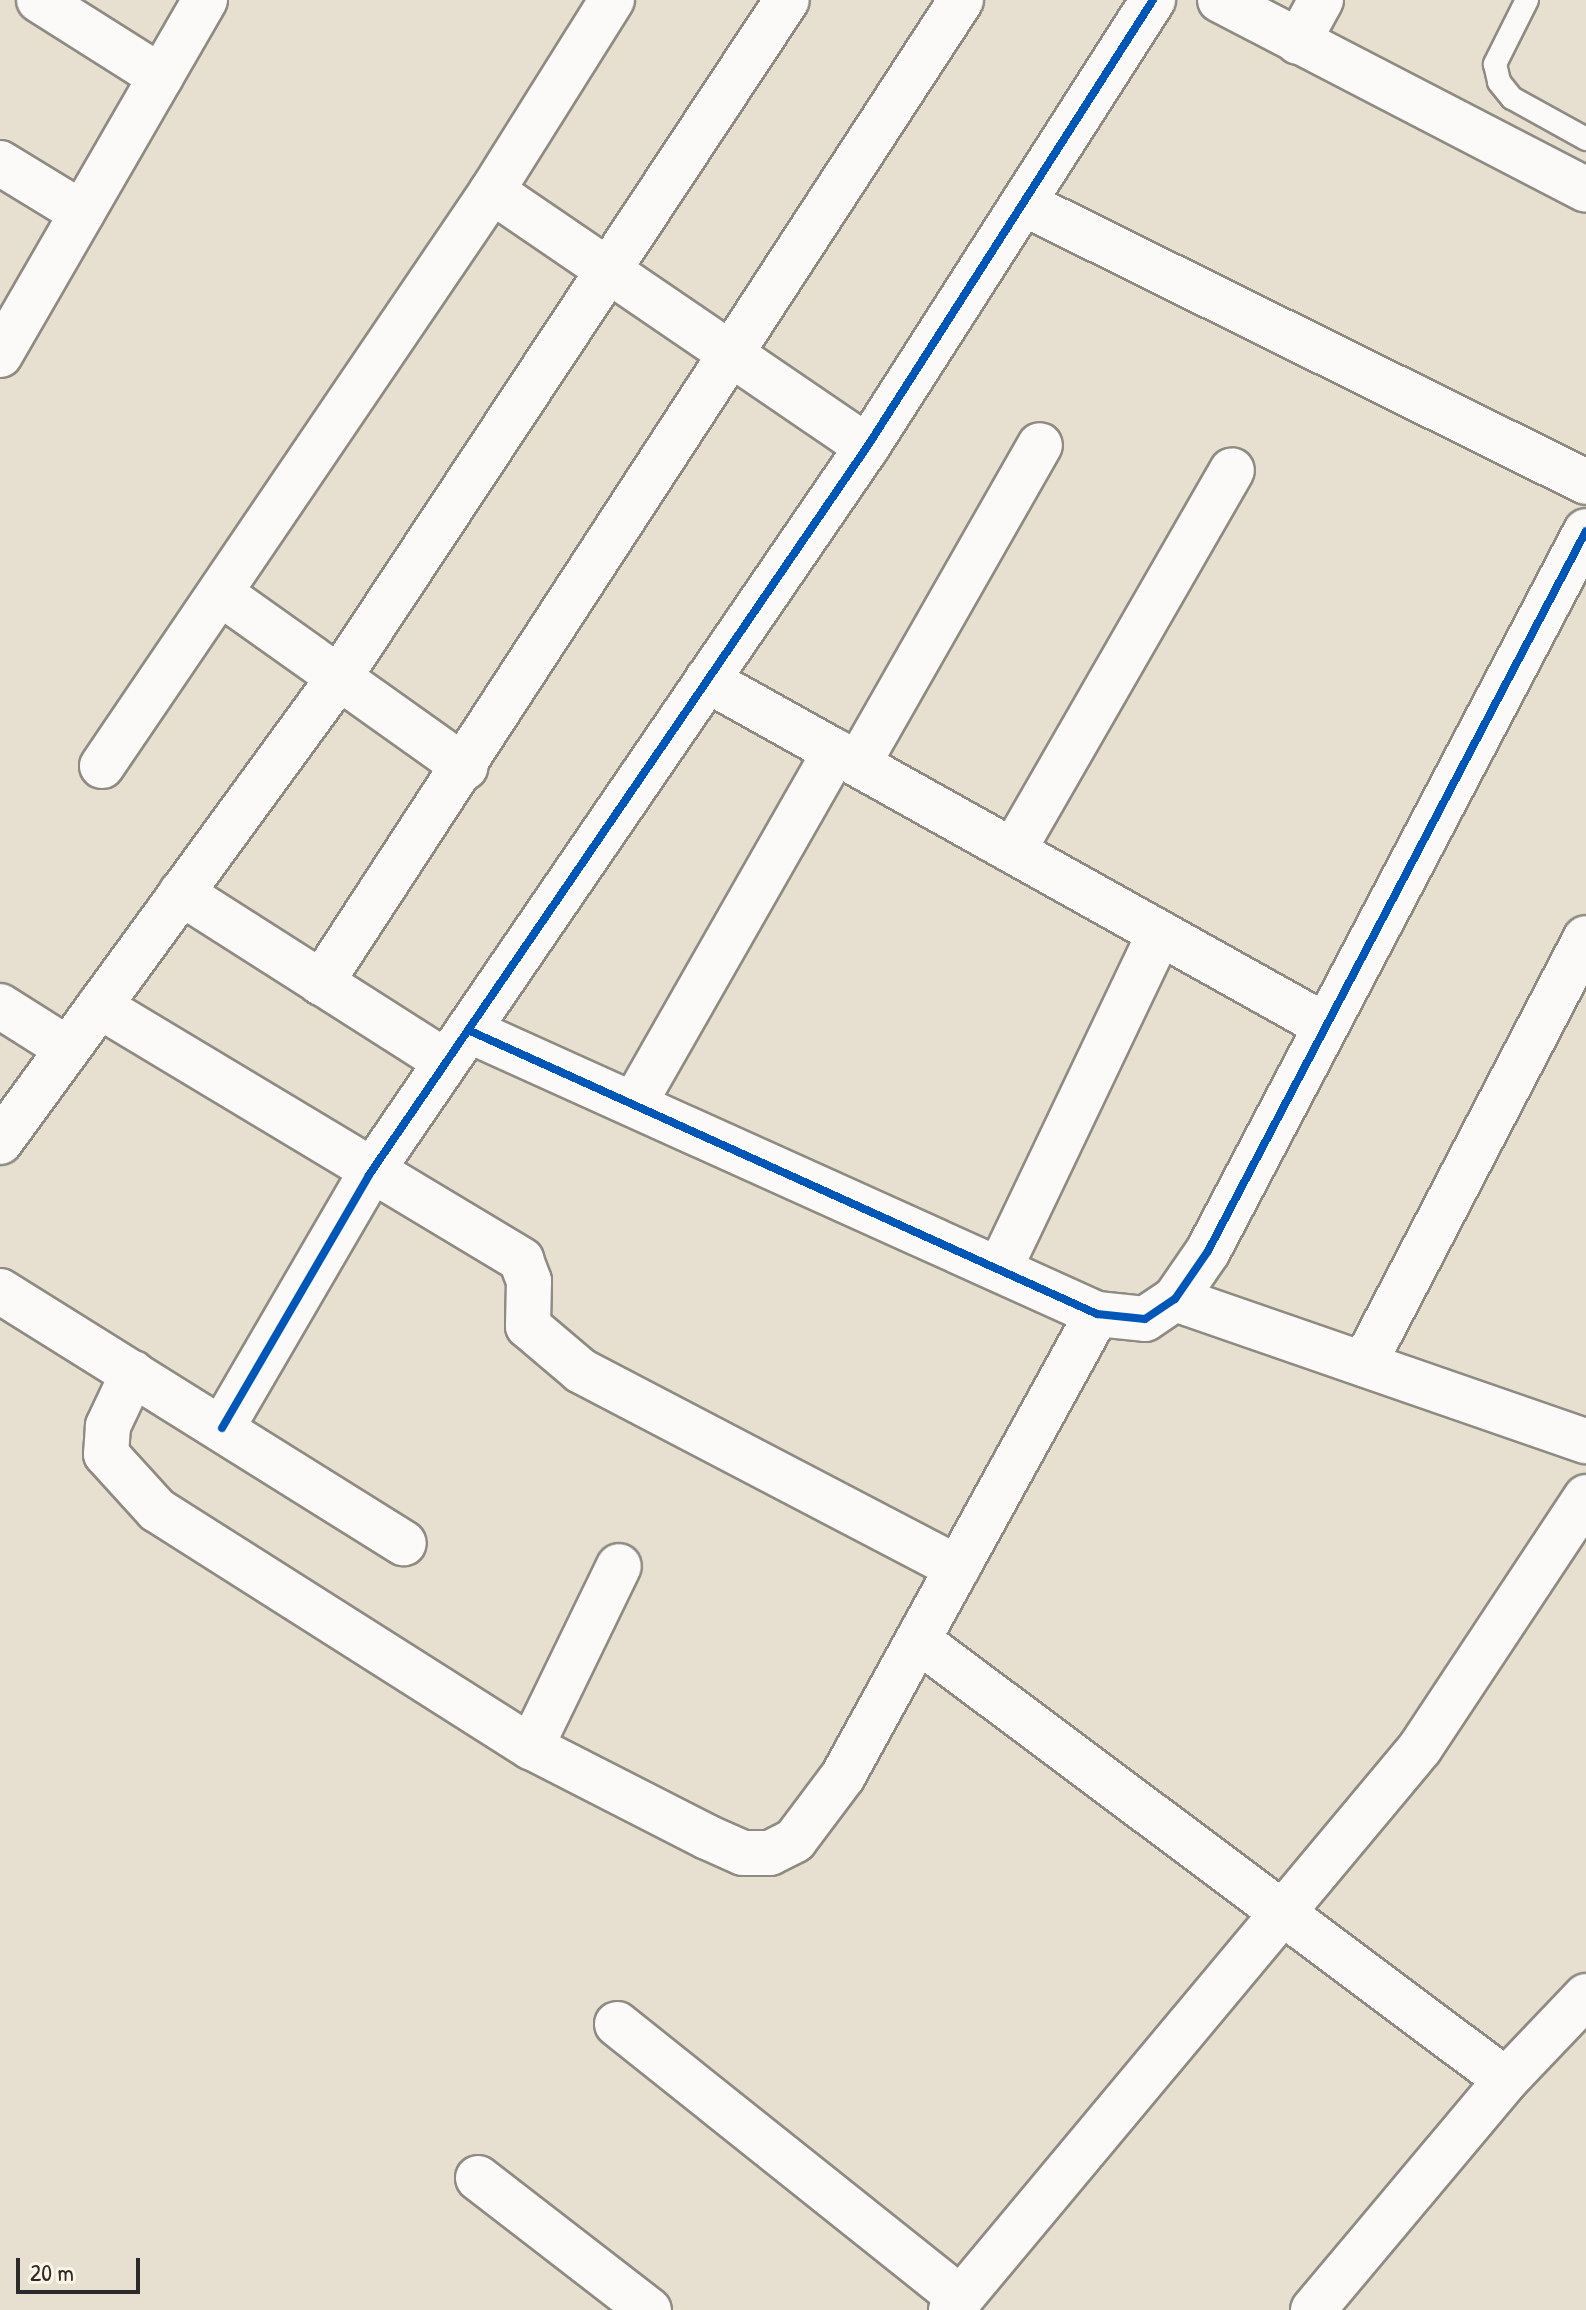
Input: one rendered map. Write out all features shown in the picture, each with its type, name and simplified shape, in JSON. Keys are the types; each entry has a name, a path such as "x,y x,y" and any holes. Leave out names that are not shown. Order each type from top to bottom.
{"street":[{"path":"39,0 161,77"},
{"path":"4,340 82,213 205,0"},
{"path":"102,766 492,191 612,0"},
{"path":"0,1142 340,676 787,0"},
{"path":"321,983 736,356 961,0"},
{"path":"222,1428 369,1175 867,447 1153,0"},
{"path":"1220,0 1586,190"},
{"path":"1298,42 1321,0"},
{"path":"0,163 82,213"},
{"path":"492,191 867,447"},
{"path":"1023,203 1586,482"},
{"path":"634,1104 1040,445"},
{"path":"1013,851 1232,470"},
{"path":"181,893 321,983 457,1046 634,1104 1097,1314 1145,1319 1175,1299 1326,1026 1586,531"},
{"path":"220,593 465,767"},
{"path":"707,680 1326,1026"},
{"path":"1000,1268 1160,933"},
{"path":"1364,1364 1586,938"},
{"path":"0,1006 68,1049"},
{"path":"99,1006 369,1175 521,1260 529,1281 528,1326 581,1371 958,1568"},
{"path":"0,1291 404,1543"},
{"path":"1175,1299 1586,1441"},
{"path":"133,1373 108,1426 106,1454 137,1491 531,1747 743,1853 770,1853 795,1840 820,1811 1097,1314"},
{"path":"617,2024 956,2304 1420,1748 1586,1497"},
{"path":"531,1747 619,1566"},
{"path":"918,1640 1506,2080"},
{"path":"1313,2310 1506,2080 1586,1996"},
{"path":"478,2178 649,2310"}],"lane":[{"path":"1527,0 1495,64 1499,82 1512,98 1586,139"}],"cycle path":[{"path":"222,1428 369,1175 867,447 1153,0"},
{"path":"468,1030 1097,1314 1145,1319 1175,1299 1208,1251 1586,531"}]}
